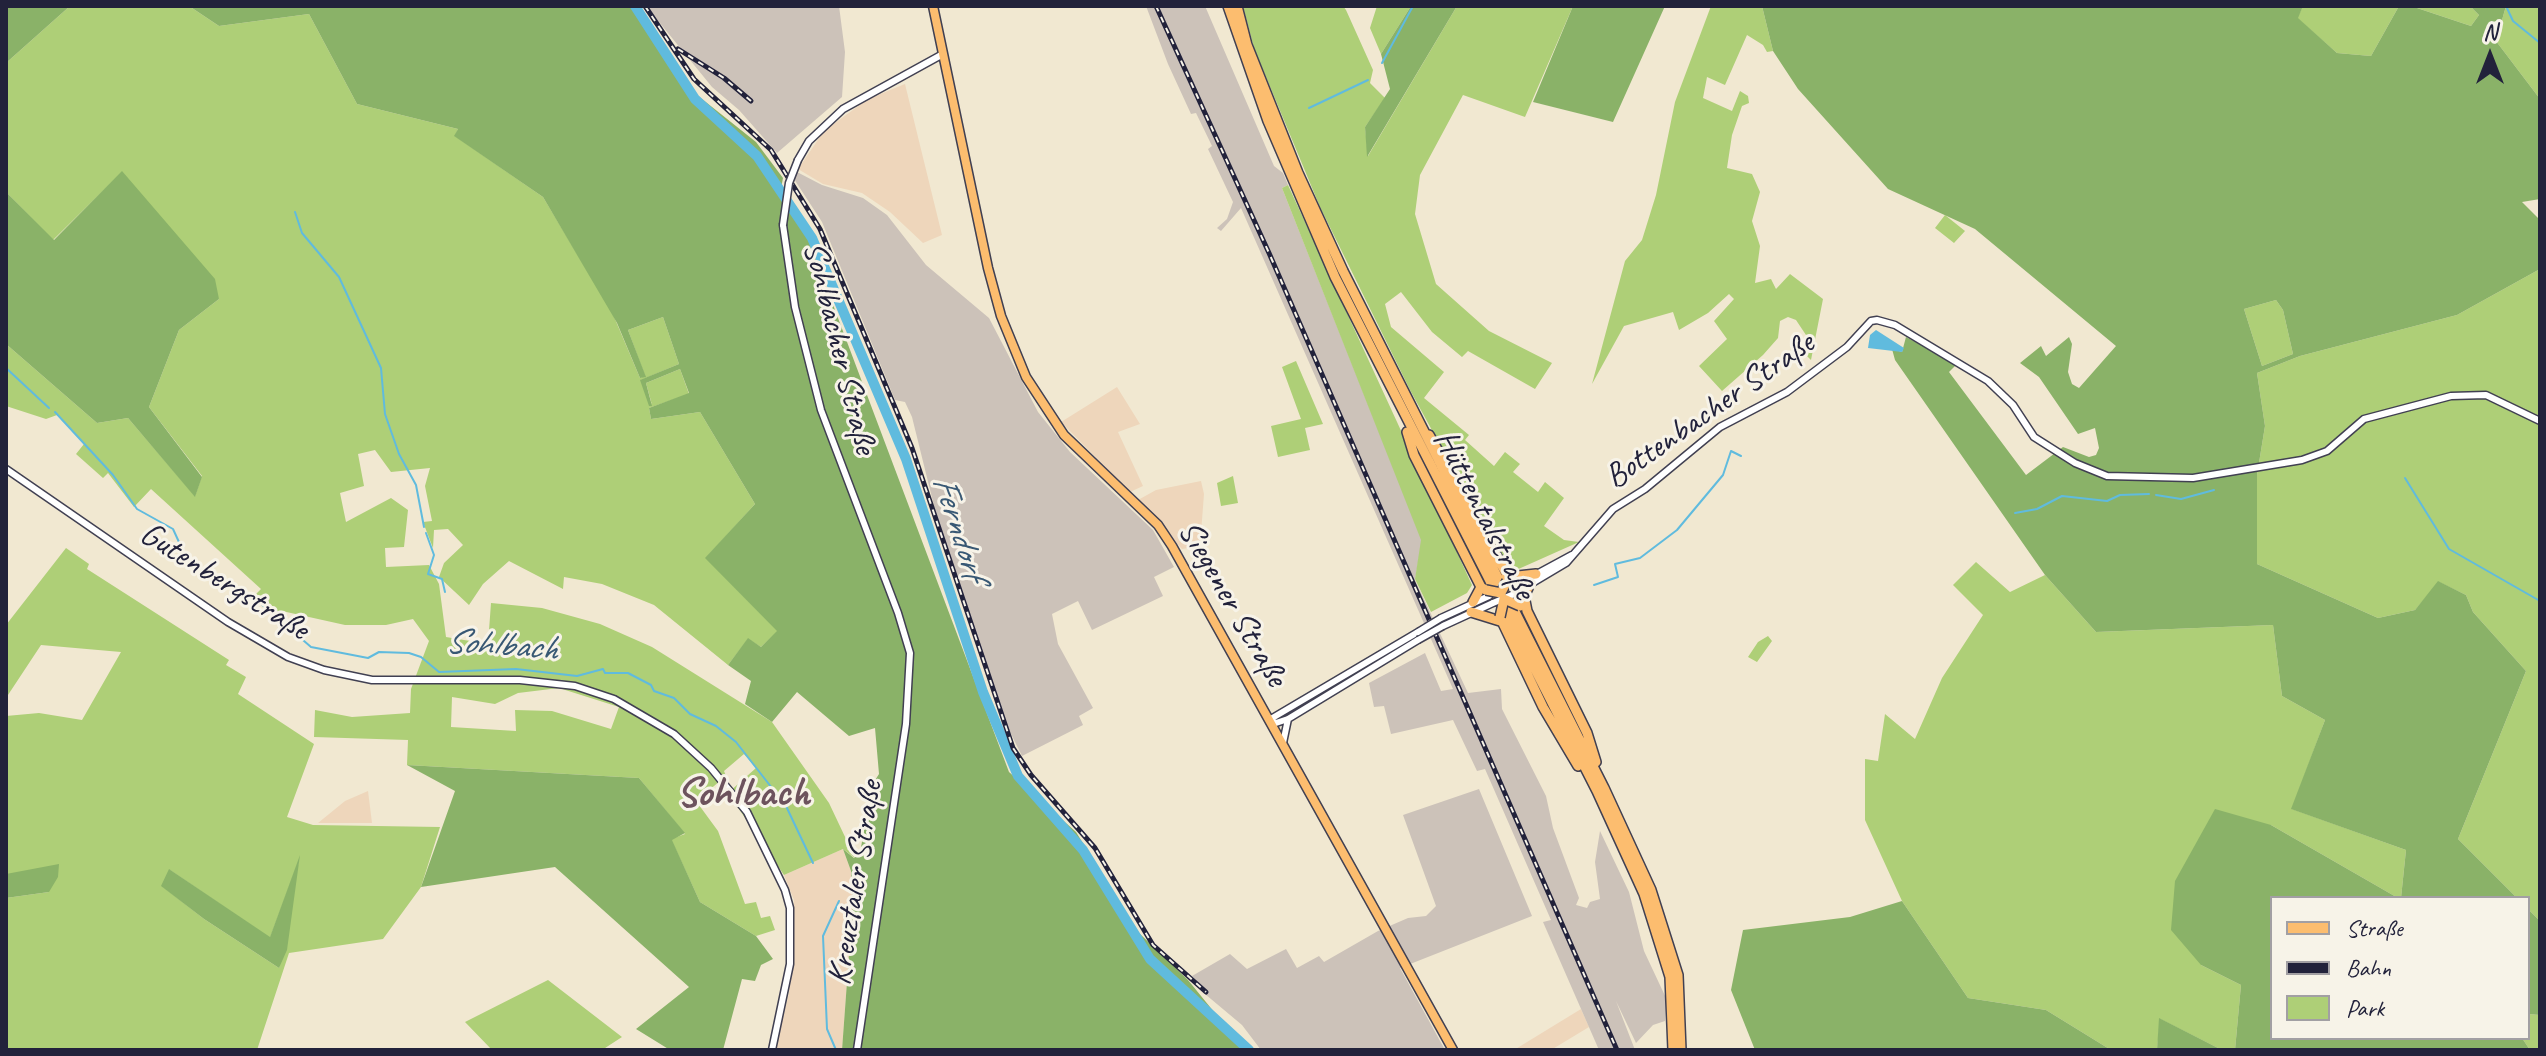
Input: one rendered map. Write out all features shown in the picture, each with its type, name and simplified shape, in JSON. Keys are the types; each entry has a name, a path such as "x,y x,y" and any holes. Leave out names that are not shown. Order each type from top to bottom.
{"highway":[{"name":"Hüttentalstraße","path":"1228,6 1294,175 1405,409 1600,790 1667,931 1681,992 1681,1050"},
{"name":"Hüttentalstraße","path":"1237,6 1244,46"},
{"path":"1405,409 1414,455 1502,593 1524,608"},
{"path":"1405,409 1438,447 1502,593 1500,619 1560,738 1600,790"},
{"path":"1472,607 1502,593 1518,576 1536,574"},
{"path":"1502,593 1524,596 1524,608 1587,733 1600,790"},
{"path":"1472,607 1500,619"},
{"name":"Hüttentalstraße","path":"1600,790 1665,952 1673,993 1673,1050"}],"main road":[{"name":"Siegener Straße","path":"933,6 988,268 1001,316 1026,377 1064,435 1158,525 1333,830 1453,1050"}],"street":[{"name":"Sohlbacher Straße","path":"906,724 910,653 898,613 821,410 795,307 783,225 789,183 809,141 843,109 943,54"},
{"name":"Bottenbacher Straße","path":"1269,720 1442,622 1579,552 1613,509 1645,489 1720,427 1787,392 1847,347 1871,321 1895,325 1988,381 2013,405 2034,437 2075,463 2107,476 2193,478 2302,460 2327,451 2364,419 2451,396 2486,395 2540,421"},
{"name":"Gutenbergstraße","path":"6,469 228,622 299,661 324,670 372,680 520,680 575,686 614,699 674,734 711,768 747,812 785,890 791,920 790,964 772,1050"},
{"name":"Bottenbacher Straße","path":"1502,593 1579,552"},
{"name":"Bottenbacher Straße","path":"1269,720 1280,723 1288,719 1418,636"},
{"path":"1283,747 1288,719"},
{"name":"Kreuztaler Straße","path":"857,1050 906,724"}],"shaded area":[{"path":"646,6 839,6 845,52 842,97 777,153 739,110 712,87"},
{"path":"1146,6 1205,6 1274,166 1283,173 1288,185 1282,188 1422,540 1415,580 1468,693 1501,689 1502,709 1546,796 1553,828 1579,898 1576,905 1587,908 1590,902 1600,899 1595,862 1600,831 1629,892 1644,951 1666,998 1665,1021 1653,1025 1636,1043 1616,1001 1635,1050 1599,1050 1543,922 1551,920 1485,769 1477,771 1453,720 1391,734 1384,706 1374,707 1369,683 1425,653 1441,691 1453,689 1241,208 1221,231 1217,228 1227,219 1233,202 1208,149 1212,146 1196,113 1191,114"},
{"path":"905,84 942,235 923,243 890,212 862,193 823,184 798,169 824,131 868,99"},
{"path":"797,172 822,185 863,198 887,215 926,265 989,318 1038,412 1070,452 1153,530 1174,567 1154,577 1163,596 1092,630 1078,601 1052,614 1058,644 1093,708 1079,716 1083,725 1022,756 1007,726 937,518 912,417 905,402 895,400 822,222 794,179"},
{"path":"1117,387 1140,424 1118,432 1143,486 1130,492 1061,422"},
{"path":"1201,481 1204,494 1200,546 1182,549 1138,500 1156,490"},
{"path":"1479,789 1532,916 1400,968 1445,1050 1261,1050 1242,1025 1205,994 1208,992 1192,976 1230,954 1247,969 1286,949 1297,968 1319,956 1324,962 1378,931 1408,918 1426,916 1436,906 1403,815"},
{"path":"368,791 372,823 318,823 345,801"},
{"path":"843,849 851,871 853,900 842,1050 775,1050 789,993 794,900 784,875"},
{"path":"1581,1009 1589,1027 1551,1050 1514,1050"}],"green space":[{"path":"6,6 70,6 6,63"},
{"path":"70,6 189,6 219,26 309,14 357,104 458,129 455,136 543,197 612,312 640,378 645,376 628,330 663,317 679,364 641,380 652,405 646,383 680,369 689,394 649,408 651,419 700,412 755,504 706,558 778,631 761,647 748,639 728,665 654,605 602,584 564,577 563,589 509,561 483,584 469,605 439,577 444,563 463,545 448,529 434,530 433,548 423,522 432,521 425,486 430,468 391,472 375,450 358,454 364,486 340,493 346,522 391,498 408,510 404,547 385,548 386,567 429,565 439,584 446,637 488,644 491,603 542,608 600,624 652,647 772,722 829,803 855,858 843,849 784,875 728,793 756,768 744,754 724,771 726,776 696,801 718,831 745,904 756,902 761,918 770,916 775,930 756,936 700,902 671,839 685,834 639,778 407,765 408,740 314,737 315,710 352,717 410,713 411,689 429,641 413,619 386,625 345,625 282,611 278,618 252,598 261,589 151,489 134,507 108,473 103,478 76,454 84,444 57,415 46,419 6,406 6,344 97,423 128,418 195,496 202,476 149,407 179,330 219,299 122,172 53,240 6,192 6,63","holes":["559,688 619,707 611,729 552,711 515,710 516,731 451,727 452,697 495,704 518,693"]},
{"path":"189,6 640,6 697,95 756,142 783,178 780,194 809,241 1009,772 1076,832 1138,932 1188,980 1245,1050 842,1050 853,900 851,871 843,849 854,858 860,853 872,785 879,774 875,728 849,736 797,692 772,722 745,704 751,681 728,665 748,638 761,647 777,631 705,558 755,504 700,412 651,419 649,408 689,393 680,369 646,383 652,406 649,406 640,380 679,364 663,317 628,330 646,377 640,378 617,323 543,197 454,136 458,129 357,104 309,14 219,26"},
{"path":"1243,6 1343,6 1373,70 1370,83 1385,98 1365,127 1368,156 1457,6 1573,6 1525,117 1463,95 1420,175 1415,214 1436,284 1489,331 1552,363 1535,389 1468,351 1462,357 1432,332 1401,292 1385,304 1391,327 1444,372 1424,398 1469,435 1465,440 1494,466 1505,452 1520,464 1513,472 1538,492 1545,482 1564,498 1544,526 1564,540 1579,542 1514,571 1505,564 1410,390 1320,207 1254,48"},
{"path":"1377,6 1411,6 1381,54 1370,28"},
{"path":"1411,6 1457,6 1367,157 1365,127 1390,89 1381,54"},
{"path":"1573,6 1665,6 1613,122 1533,102"},
{"path":"1711,6 1762,6 1773,51 1767,52 1763,45 1747,35 1725,85 1707,77 1703,98 1732,111 1740,91 1748,96 1749,103 1742,106 1732,135 1727,168 1752,174 1760,192 1752,221 1760,246 1755,283 1771,279 1776,289 1790,274 1823,299 1811,360 1806,355 1806,335 1796,320 1788,317 1780,321 1778,338 1763,355 1722,391 1699,366 1727,339 1714,321 1734,299 1729,294 1708,313 1679,330 1673,312 1624,326 1592,384 1625,261 1642,240 1656,195 1675,102"},
{"path":"1762,6 2303,6 2298,18 2337,53 2371,56 2399,6 2411,6 2471,26 2479,15 2470,6 2506,6 2496,41 2540,99 2540,199 2522,202 2540,220 2540,269 2457,315 2300,356 2257,373 2265,426 2257,475 2257,564 2378,618 2415,610 2438,581 2466,595 2473,612 2526,671 2458,839 2515,896 2401,896 2406,850 2291,809 2325,720 2282,696 2273,625 2096,632 2045,575 1895,360 1892,349 1902,352 1906,337 1957,364 1949,372 2026,475 2063,447 2089,457 2096,455 2099,448 2095,428 2078,434 2039,377 2020,363 2041,346 2046,356 2069,337 2072,344 2068,372 2072,384 2079,388 2116,346 1975,229 1888,189 1798,89 1773,51","holes":["2276,300 2283,310 2293,354 2262,366 2244,309"]},
{"path":"2303,6 2399,6 2371,56 2337,53 2297,18"},
{"path":"2411,6 2470,6 2479,15 2471,26"},
{"path":"2506,6 2535,6 2540,10 2540,99 2496,41"},
{"path":"122,171 215,279 219,299 179,330 149,407 202,477 195,497 128,418 97,423 6,344 6,192 54,240"},
{"path":"1288,185 1472,585 1467,593 1431,612 1415,579 1421,540 1282,188"},
{"path":"1945,215 1965,231 1954,243 1935,228"},
{"path":"2540,269 2540,921 2530,911 2530,896 2515,896 2458,839 2526,671 2473,612 2466,595 2439,582 2415,610 2378,618 2257,564 2257,475 2265,426 2257,373 2300,356 2457,315"},
{"path":"2276,300 2283,310 2293,354 2262,366 2244,309"},
{"path":"1296,361 1323,424 1305,428 1310,450 1278,457 1271,426 1301,419 1282,367"},
{"path":"1233,476 1238,503 1221,506 1217,483"},
{"path":"66,548 89,564 87,569 229,660 226,665 246,677 238,694 314,744 287,817 313,825 440,827 421,887 383,939 289,953 257,1050 6,1050 6,898 49,892 16,874 6,874 6,716 39,713 82,720 121,652 41,645 6,698 6,625","holes":["299,860 279,968 204,919 162,886 170,870 270,938"]},
{"path":"1976,562 2010,592 2045,575 2096,632 2273,625 2282,696 2325,720 2292,809 2406,850 2401,896 2395,896 2271,825 2201,965 2241,985 2235,1050 2222,1050 2160,1019 2157,1050 2111,1050 2046,1010 1968,998 1902,901 1865,820 1865,759 1878,761 1885,714 1915,739 1942,678 1983,615 1953,585"},
{"path":"1768,636 1772,641 1757,662 1748,657 1758,642"},
{"path":"407,765 639,778 685,833 672,840 700,902 756,936 773,959 761,965 755,981 742,979 723,1050 670,1050 636,1029 689,987 555,867 421,887 455,791"},
{"path":"2215,809 2271,825 2395,896 2270,896 2270,1040 2523,1040 2530,1050 2235,1050 2241,985 2201,965 2171,930 2175,881"},
{"path":"300,855 287,950 279,968 204,919 161,886 169,869 270,937"},
{"path":"59,864 58,877 49,892 6,898 6,874"},
{"path":"1902,901 1968,998 2046,1010 2111,1050 1755,1050 1731,990 1743,930 1850,917"},
{"path":"2530,911 2540,921 2540,1015 2530,1014"},
{"path":"548,980 622,1037 602,1050 492,1050 465,1022"},
{"path":"2530,1014 2540,1015 2540,1050 2530,1050 2523,1040 2530,1040"},
{"path":"2159,1018 2222,1050 2157,1050"}],"water":[{"path":"1876,330 1904,348 1902,352 1868,348 1870,335"}],"waterway":[{"name":"Ferndorf","path":"635,6 695,99 757,156 812,238 906,459 983,692 1018,776 1083,850 1150,959 1249,1050"},
{"path":"1382,63 1413,6"},
{"path":"2506,6 2513,21 2540,43"},
{"path":"1309,108 1368,80"},
{"path":"295,212 302,233 339,277 381,368 385,414 399,454 416,485 424,527"},
{"name":"Sohlbach","path":"6,368 49,408"},
{"name":"Sohlbach","path":"55,412 113,475 137,509 173,529 184,553 203,571 252,596 311,647 368,658 379,652 409,653 421,657 439,672 516,669 577,676 603,669 605,673 628,673 651,685 654,691 674,698 690,714 716,726 736,742 786,806 813,863"},
{"path":"1594,585 1618,577 1615,564 1640,558 1677,530 1723,475 1731,451 1741,456"},
{"path":"2405,478 2449,549 2540,601"},
{"path":"2156,495 2181,499 2214,490"},
{"path":"2015,513 2037,509 2062,496 2107,501 2120,495 2149,494"},
{"path":"426,533 434,555 428,574 442,579 445,592"},
{"name":"Sohlbach","path":"836,1050 827,1029 823,936 839,901"}],"railway":[{"path":"645,6 694,79 771,150 820,229 912,448 1013,748 1031,775 1095,848 1153,945 1206,992"},
{"path":"1156,6 1269,253 1617,1050"},
{"path":"678,49 724,78 751,101"}],"district":[{"name":"Sohlbach","path":"743,794"}]}
